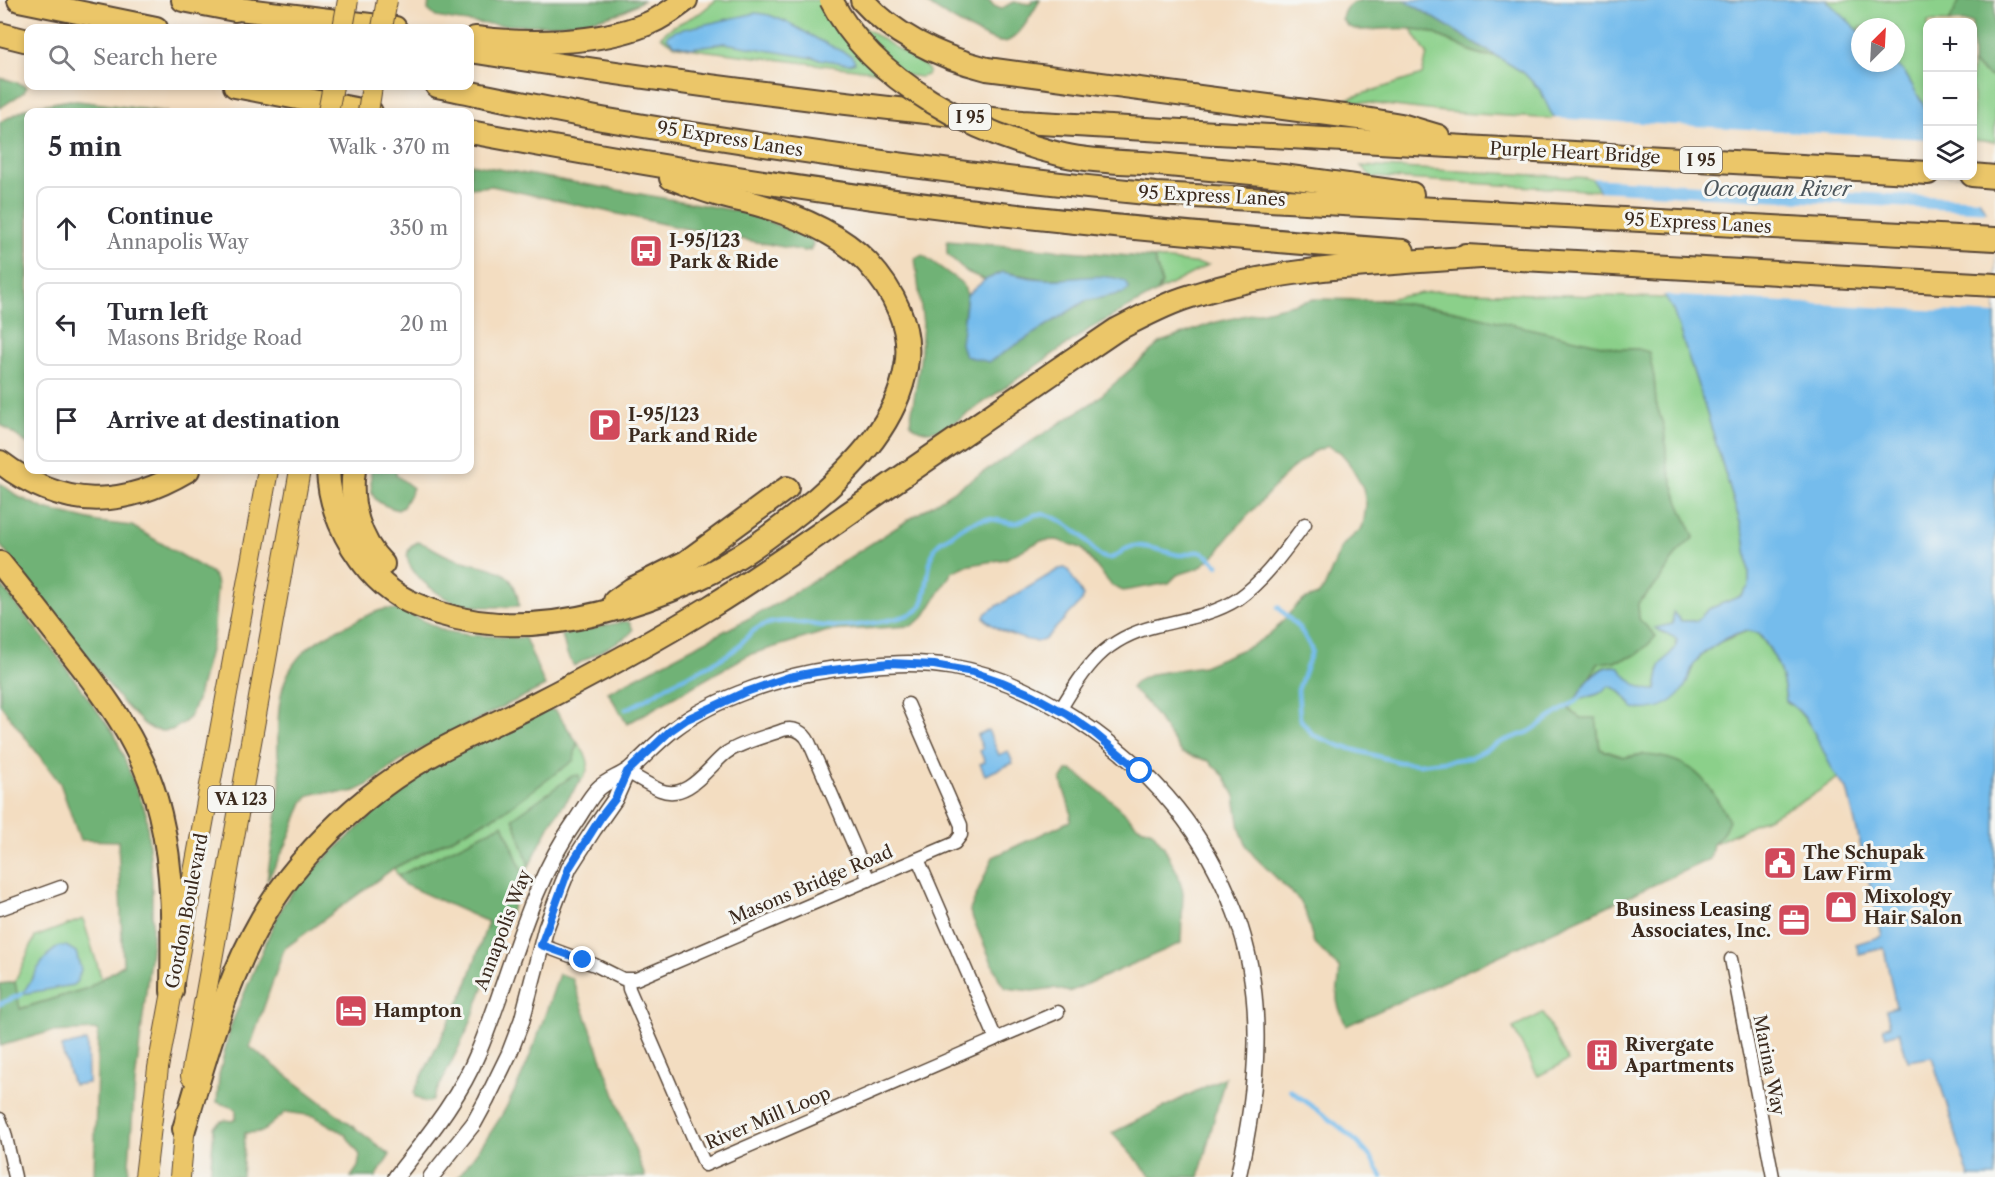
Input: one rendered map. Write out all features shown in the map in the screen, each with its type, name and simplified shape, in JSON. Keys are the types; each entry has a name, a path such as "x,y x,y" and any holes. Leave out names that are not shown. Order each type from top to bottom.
{"highway":[{"path":"19,0 136,24"},
{"path":"183,0 318,24"},
{"path":"474,38 534,42 618,33 649,23 687,0"},
{"path":"831,0 854,35 883,66 923,96 960,118 998,135 1065,155 1293,177 1526,213"},
{"path":"862,0 880,18 909,38 945,57 987,69 1359,118 1401,125 1474,147"},
{"path":"222,8 360,24"},
{"path":"0,34 24,40"},
{"path":"0,49 24,50"},
{"name":"I 95","path":"474,52 723,88 888,109 1066,125 1474,147"},
{"path":"256,90 348,108"},
{"name":"95 Express Lanes","path":"457,90 600,118 864,160 1155,194 1995,239"},
{"path":"474,133 761,182 974,211 1213,236 1481,257 1995,285"},
{"name":"Purple Heart Bridge","path":"1474,147 1923,173"},
{"path":"329,474 332,500 348,540 366,566 392,591 409,603 457,619 495,625 531,624 600,613 638,602 696,580 739,556 797,515 865,451 880,431 892,408 907,365 904,324 897,303 872,267 843,243 819,228 790,215 714,194 627,160"},
{"path":"1977,175 1995,177"},
{"path":"184,1129 232,979 278,892 327,835 394,778 428,757 595,673 712,605 1116,330 1155,310 1206,291 1260,279 1322,269 1481,257"},
{"path":"0,462 15,474 39,487 65,495 101,499 147,490 181,474"},
{"path":"353,474 356,516 367,542 379,560 396,576 457,619"},
{"path":"600,613 632,589 686,562 787,488"},
{"path":"0,562 104,694 142,761 158,804 165,839 173,936 172,991"}],"main road":[{"path":"343,24 348,0"},
{"path":"383,24 387,0"},
{"path":"329,108 332,90"},
{"path":"369,108 372,90"},
{"name":"Gordon Boulevard","path":"145,1177 156,1077 267,474"},
{"name":"Gordon Boulevard","path":"180,1177 184,1129 218,922 299,474"}],"street":[{"path":"1060,710 1085,671 1102,652 1138,631 1196,617 1237,599 1270,568 1305,524"},
{"name":"Annapolis Way","path":"396,1177 447,1110 478,1053 526,921 548,868 565,835 600,787 627,772 670,731 687,719 743,693 789,677 889,663 954,668 1002,682 1060,710 1093,732 1140,771 1175,807 1199,840 1218,871 1236,915 1253,984 1256,1056 1252,1107 1238,1177"},
{"name":"Masons Bridge Road","path":"628,980 641,978 955,843 960,838 961,825 908,704"},
{"path":"627,772 660,790 680,791 688,788 723,756 736,748 787,729 798,730 809,742 869,880"},
{"name":"Annapolis Way","path":"431,1177 474,1122 509,1054 522,1020 541,945 569,868 615,799 627,772"},
{"path":"918,858 996,1039"},
{"path":"0,909 62,887"},
{"path":"541,945 595,964 628,980"},
{"name":"Marina Way","path":"1731,959 1773,1177"},
{"name":"River Mill Loop","path":"628,980 629,989 705,1165 1058,1012"},
{"path":"0,1119 6,1132 13,1176"}],"green space":[{"path":"429,0 644,0 619,13 598,19 528,26 457,21 436,17 428,10"},
{"path":"716,0 826,0 869,31 925,66 929,71 927,75 921,77 700,50 674,44 661,36 672,27 700,13"},
{"path":"922,0 989,0 1001,9 1013,2 1030,4 1033,0 1040,0 1021,30 1011,40 1005,42 976,32"},
{"path":"1363,0 1405,0 1496,56 1466,49 1422,30 1352,28 1342,19 1344,11 1351,4"},
{"path":"1826,0 1960,0 1951,18 1923,18 1923,104 1904,72 1905,18 1851,18 1851,24"},
{"path":"1960,0 1995,0 1995,78 1977,67 1977,18 1951,18"},
{"path":"1411,29 1437,35 1484,56 1496,56 1524,73 1540,90 1555,119 1445,112 1343,100 1422,75 1427,54"},
{"path":"1977,68 1995,78 1995,142 1977,140"},
{"path":"0,78 24,86 24,92 0,108"},
{"path":"70,100 135,108 27,108"},
{"path":"24,110 24,441 0,424 0,122"},
{"path":"474,165 743,212 812,240 813,245 810,250 804,251 677,227 492,186 474,188"},
{"path":"1361,166 1592,178 1600,191 1372,177"},
{"path":"947,241 1154,258 1162,284 1157,292 1091,328 945,429 922,430 910,423 920,362 923,324 915,258 923,255 963,284 967,295 964,317 989,362 1085,301 1124,293 1064,279 1043,279 1003,272 985,280 967,272 947,254"},
{"path":"1154,258 1208,265 1157,292 1162,284"},
{"path":"1436,291 1666,298 1673,310 1744,535 1749,587 1741,596 1709,609 1696,621 1681,621 1673,613 1673,624 1663,626 1663,633 1677,639 1676,647 1660,666 1656,690 1636,685 1619,668 1611,666 1598,671 1582,689 1599,663 1631,657 1656,636 1639,619 1638,603 1659,581 1677,553 1694,537 1679,503 1667,464 1664,428 1656,403 1654,377 1638,349 1619,349 1450,310 1378,300"},
{"path":"1314,299 1378,300 1450,310 1619,349 1638,349 1649,352 1656,403 1664,428 1667,464 1679,503 1694,537 1677,553 1659,581 1638,603 1639,619 1656,636 1643,650 1631,657 1599,663 1569,709 1580,718 1596,718 1600,749 1624,757 1643,755 1662,757 1676,761 1698,774 1714,794 1729,820 1723,833 1713,844 1710,859 1346,1026 1337,1001 1339,968 1314,943 1300,901 1247,847 1240,829 1235,796 1224,776 1209,761 1182,753 1146,702 1131,688 1137,681 1152,674 1203,666 1253,645 1274,631 1296,606 1318,595 1324,588 1342,546 1362,528 1366,504 1363,488 1347,460 1340,452 1328,446 1313,452 1289,471 1229,536 1218,552 1199,568 1177,575 1169,583 1123,591 1112,586 1081,548 1057,540 1040,541 1005,559 965,566 952,572 924,617 911,626 828,631 748,655 627,724 608,692 778,603 1095,401 1161,342 1213,323"},
{"path":"371,474 396,474 413,488 403,507 398,510 377,501 371,487"},
{"path":"0,483 19,497 45,509 98,522 132,526 212,573 217,587 213,639 197,700 185,722 172,730 162,731 144,724 122,702 0,545"},
{"path":"418,542 448,556 496,570 505,575 512,582 519,606 466,605 440,595 419,578 411,568 408,558 409,549"},
{"path":"0,584 53,650 115,735 146,813 152,881 152,942 135,1083 128,1177 94,1177 98,1030 49,1032 0,1046 0,984 15,982 20,1009 88,988 123,965 118,841 80,840 60,783 0,704"},
{"path":"385,609 401,610 445,631 468,635 525,638 545,686 426,746 362,788 348,793 321,792 309,797 303,802 287,843 267,881 280,786 279,713 286,679 293,665 304,652 319,640 367,615"},
{"path":"626,621 630,623 633,630 628,636 574,666 567,654 562,635"},
{"path":"1747,631 1757,633 1769,649 1783,681 1786,701 1809,724 1838,778 1808,798 1713,844 1723,833 1643,754 1625,757 1600,749 1598,731 1569,709 1582,689 1576,701 1598,694 1609,686 1613,687 1626,698 1634,709 1684,688 1695,662 1720,642"},
{"path":"548,709 556,711 577,742 574,760 503,812 394,868 284,949 250,1047 390,1155 376,1177 351,1177 358,1167 360,1155 345,1134 314,1116 286,1112 262,1132 245,1133 242,1177 210,1177 214,1127 222,1121 236,1119 236,1109 217,1102 219,1075 231,1025 284,903 299,883 414,778 446,759"},
{"path":"577,742 588,762 587,771 580,782 579,775 514,818 529,866 524,876 503,824 398,876 394,868 503,812 577,749"},
{"path":"1072,770 1111,800 1138,826 1152,831 1164,847 1178,874 1183,892 1181,943 1069,992 1054,988 1032,991 1006,988 1000,981 970,910 993,857 1070,821 1071,812 1061,780 1067,771"},
{"path":"579,775 580,782 552,821 529,866 513,818 572,776"},
{"path":"503,824 524,876 468,1029 432,1101 425,1102 415,1097 414,1092 465,990 488,922 403,884 398,876"},
{"path":"83,919 102,980 88,988 19,1009 15,982 35,937"},
{"path":"559,974 572,978 645,1177 458,1177 503,1114 516,1088"},
{"path":"1543,1013 1568,1061 1538,1076 1513,1028"},
{"path":"1225,1077 1199,1177 1152,1177 1112,1133"}],"water":[{"name":"Occoquan River","path":"1405,0 1826,0 1851,24 1851,72 1904,72 1923,104 1923,180 1967,180 1995,226 1995,1177 1969,1177 1932,1057 1908,1061 1899,1032 1886,1036 1883,1028 1890,1026 1886,1010 1896,1007 1884,948 1859,954 1856,944 1882,936 1847,789 1832,768 1806,719 1786,701 1778,664 1758,633 1742,632 1710,648 1694,664 1681,693 1663,706 1634,709 1620,692 1609,686 1598,694 1576,700 1593,676 1612,666 1619,667 1639,687 1656,690 1660,666 1676,647 1677,640 1655,628 1673,624 1673,612 1681,621 1696,621 1709,609 1741,596 1749,586 1749,572 1744,535 1673,310 1550,111 1540,90 1524,73"},
{"path":"756,13 769,15 789,23 852,56 855,62 849,64 724,43 691,48 674,44 667,38 675,31"},
{"path":"1003,272 1040,279 1115,278 1125,281 1129,289 1124,293 1085,301 989,362 965,356 961,344 967,295 985,280"},
{"path":"1065,568 1083,596 1082,601 1044,640 1030,640 1012,635 994,626 984,617 992,609 1059,569"},
{"path":"988,730 999,755 1008,751 1013,763 985,775 980,764 985,762 980,751 983,749 977,735"},
{"path":"60,946 66,946 76,952 81,970 77,981 73,985 22,994 43,961"},
{"path":"87,1041 88,1083 73,1085 61,1047"}],"pier":[{"path":"1551,118 1923,139 1923,180 1971,180 1983,199 1588,178"},
{"path":"1596,191 1990,212 1995,220 1995,314 1661,295"}],"waterway":[{"path":"626,709 725,656 737,648 747,636 764,625 787,622 846,626 885,621 915,612 924,599 931,558 935,549 942,541 973,522 991,519 1015,523 1041,514 1056,518 1069,526 1102,557 1110,558 1130,547 1140,546 1179,555 1200,552 1218,565"},
{"path":"1278,607 1300,629 1312,651 1298,690 1300,719 1313,735 1340,746 1399,762 1419,764 1470,758 1503,741 1529,732 1580,698"},
{"path":"0,1004 22,994"},
{"path":"1290,1090 1355,1140 1375,1164 1382,1177"}],"place":[{"name":"I-95/123 Park & Ride","path":"646,251"},
{"name":"I-95/123 Park and Ride","path":"605,425"},
{"name":"The Schupak Law Firm","path":"1780,863"},
{"name":"Mixology Hair Salon","path":"1841,907"},
{"name":"Business Leasing Associates, Inc.","path":"1794,920"},
{"name":"Hampton","path":"351,1011"},
{"name":"Rivergate Apartments","path":"1602,1055"}],"route":[{"path":"583,960 541,945 569,868 615,799 627,772 670,731 687,719 765,685 789,677 816,672 889,663 934,665 973,672 1030,694 1067,714 1093,732 1140,771"}]}
